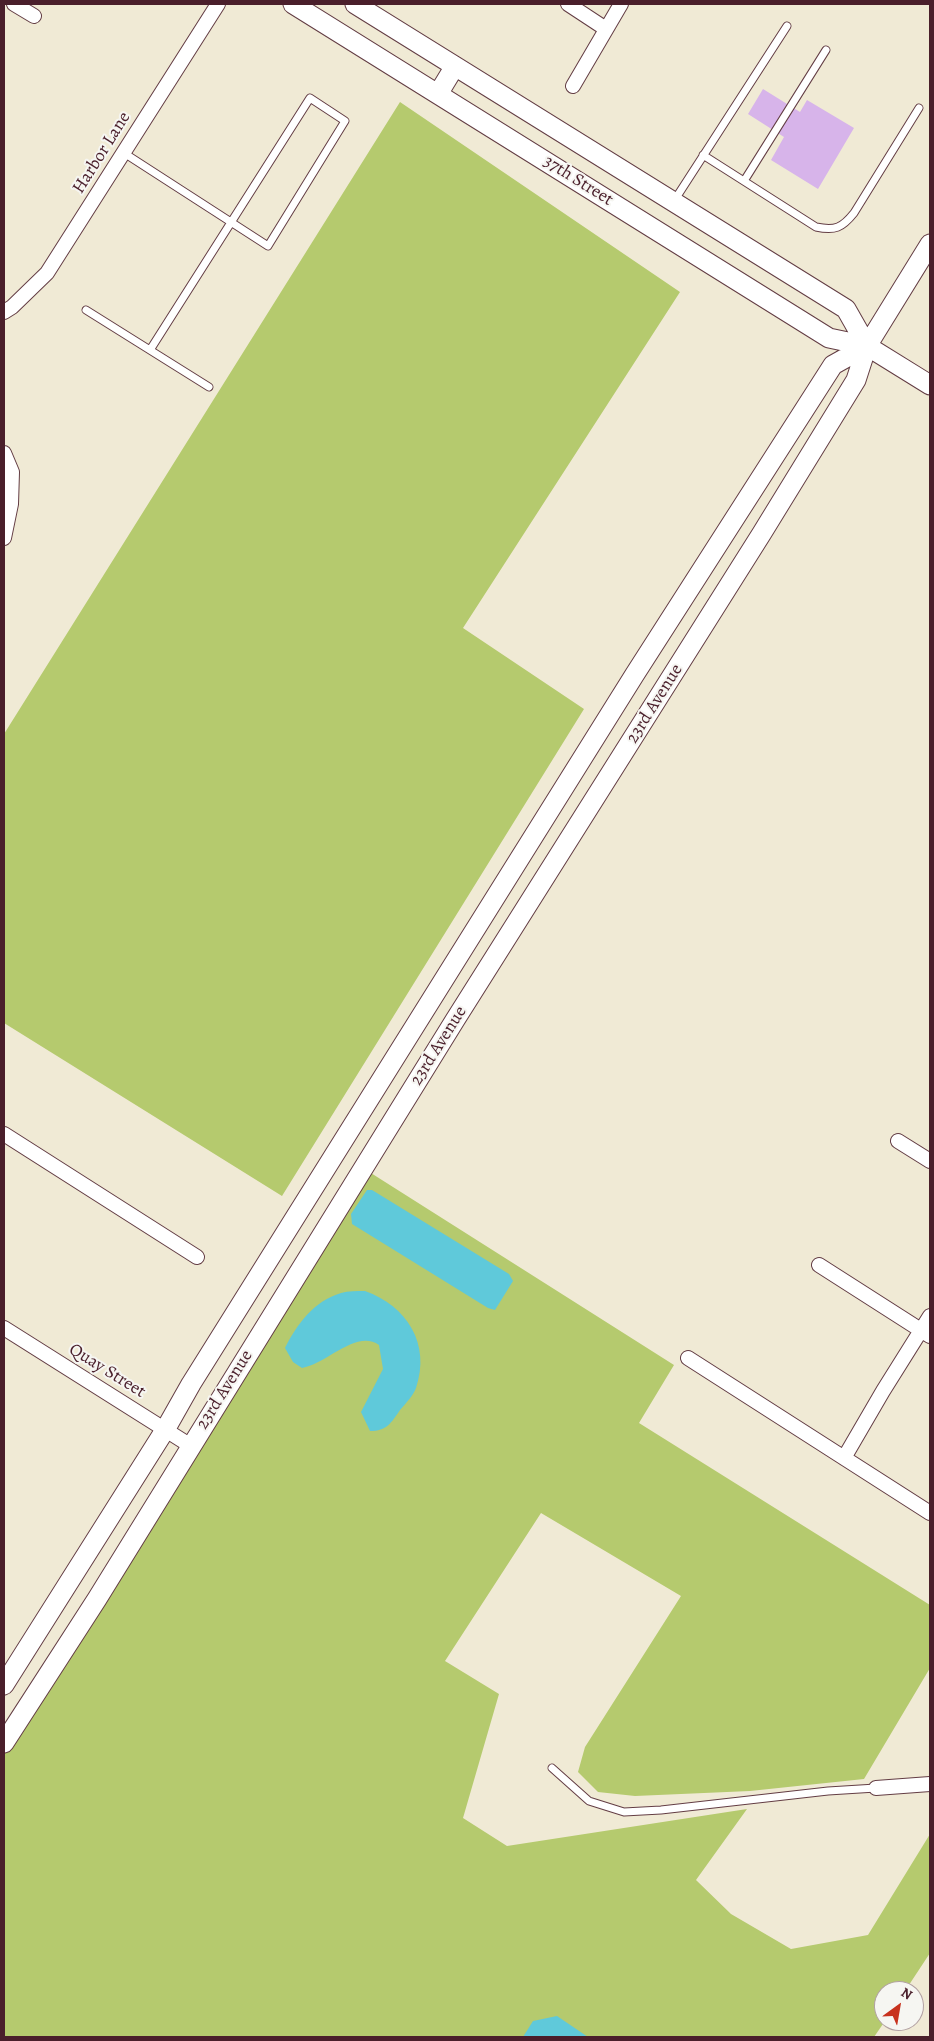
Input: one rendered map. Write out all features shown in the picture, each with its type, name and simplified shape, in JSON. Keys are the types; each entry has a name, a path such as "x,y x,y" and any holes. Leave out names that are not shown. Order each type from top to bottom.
{"main road":[{"name":"37th Street","path":"293,4 829,338 867,346 930,385"},
{"name":"37th Street","path":"355,4 846,309 867,346"},
{"path":"438,94 455,66"},
{"name":"23rd Avenue","path":"4,1743 97,1599 444,1037 651,710 856,380 867,346 930,244"},
{"name":"23rd Avenue","path":"4,1685 165,1430 635,674 833,365 867,346"}],"street":[{"path":"14,4 34,16"},
{"name":"Harbor Lane","path":"4,312 12,307 47,273 218,4"},
{"path":"568,4 606,28"},
{"path":"573,86 621,4"},
{"path":"4,453 12,472 11,504 4,538"},
{"path":"4,1134 197,1257"},
{"path":"898,1141 930,1161"},
{"path":"819,1265 926,1333"},
{"path":"844,1458 882,1391 926,1333 930,1316"},
{"name":"Quay Street","path":"4,1328 190,1446"},
{"path":"688,1358 930,1513"},
{"path":"876,1788 930,1784"}],"lane":[{"path":"674,201 787,26"},
{"path":"744,181 826,50"},
{"path":"124,153 232,223 268,246 345,120 310,98 232,223 150,350"},
{"path":"703,155 816,227 827,229 844,226 920,108"},
{"path":"86,310 209,387"},
{"path":"552,1768 589,1801 624,1812 661,1810 828,1791 876,1788"}],"green space":[{"path":"400,102 680,292 463,628 584,709 282,1196 4,1023 4,734"},
{"path":"363,1168 674,1365 639,1423 930,1605 930,1668 864,1779 750,1791 635,1796 598,1792 578,1772 585,1747 681,1596 541,1513 445,1661 499,1694 463,1818 507,1846 747,1809 696,1880 731,1914 791,1949 868,1935 930,1834 930,1953 912,1981 874,1981 874,2031 878,2031 874,2037 4,2037 4,1750"}],"water":[{"path":"367,1190 372,1190 509,1274 513,1281 495,1310 488,1308 352,1224 351,1214"},
{"path":"365,1291 393,1306 404,1317 418,1342 420,1356 420,1372 413,1394 385,1428 376,1431 370,1431 361,1412 383,1369 379,1345 370,1341 361,1341 302,1368 293,1362 285,1348 307,1314 323,1302 341,1293"},
{"path":"557,2016 588,2037 523,2037 533,2021"}],"building":[{"path":"763,89 800,112 807,100 854,128 818,189 771,160 784,137 748,114"}]}
